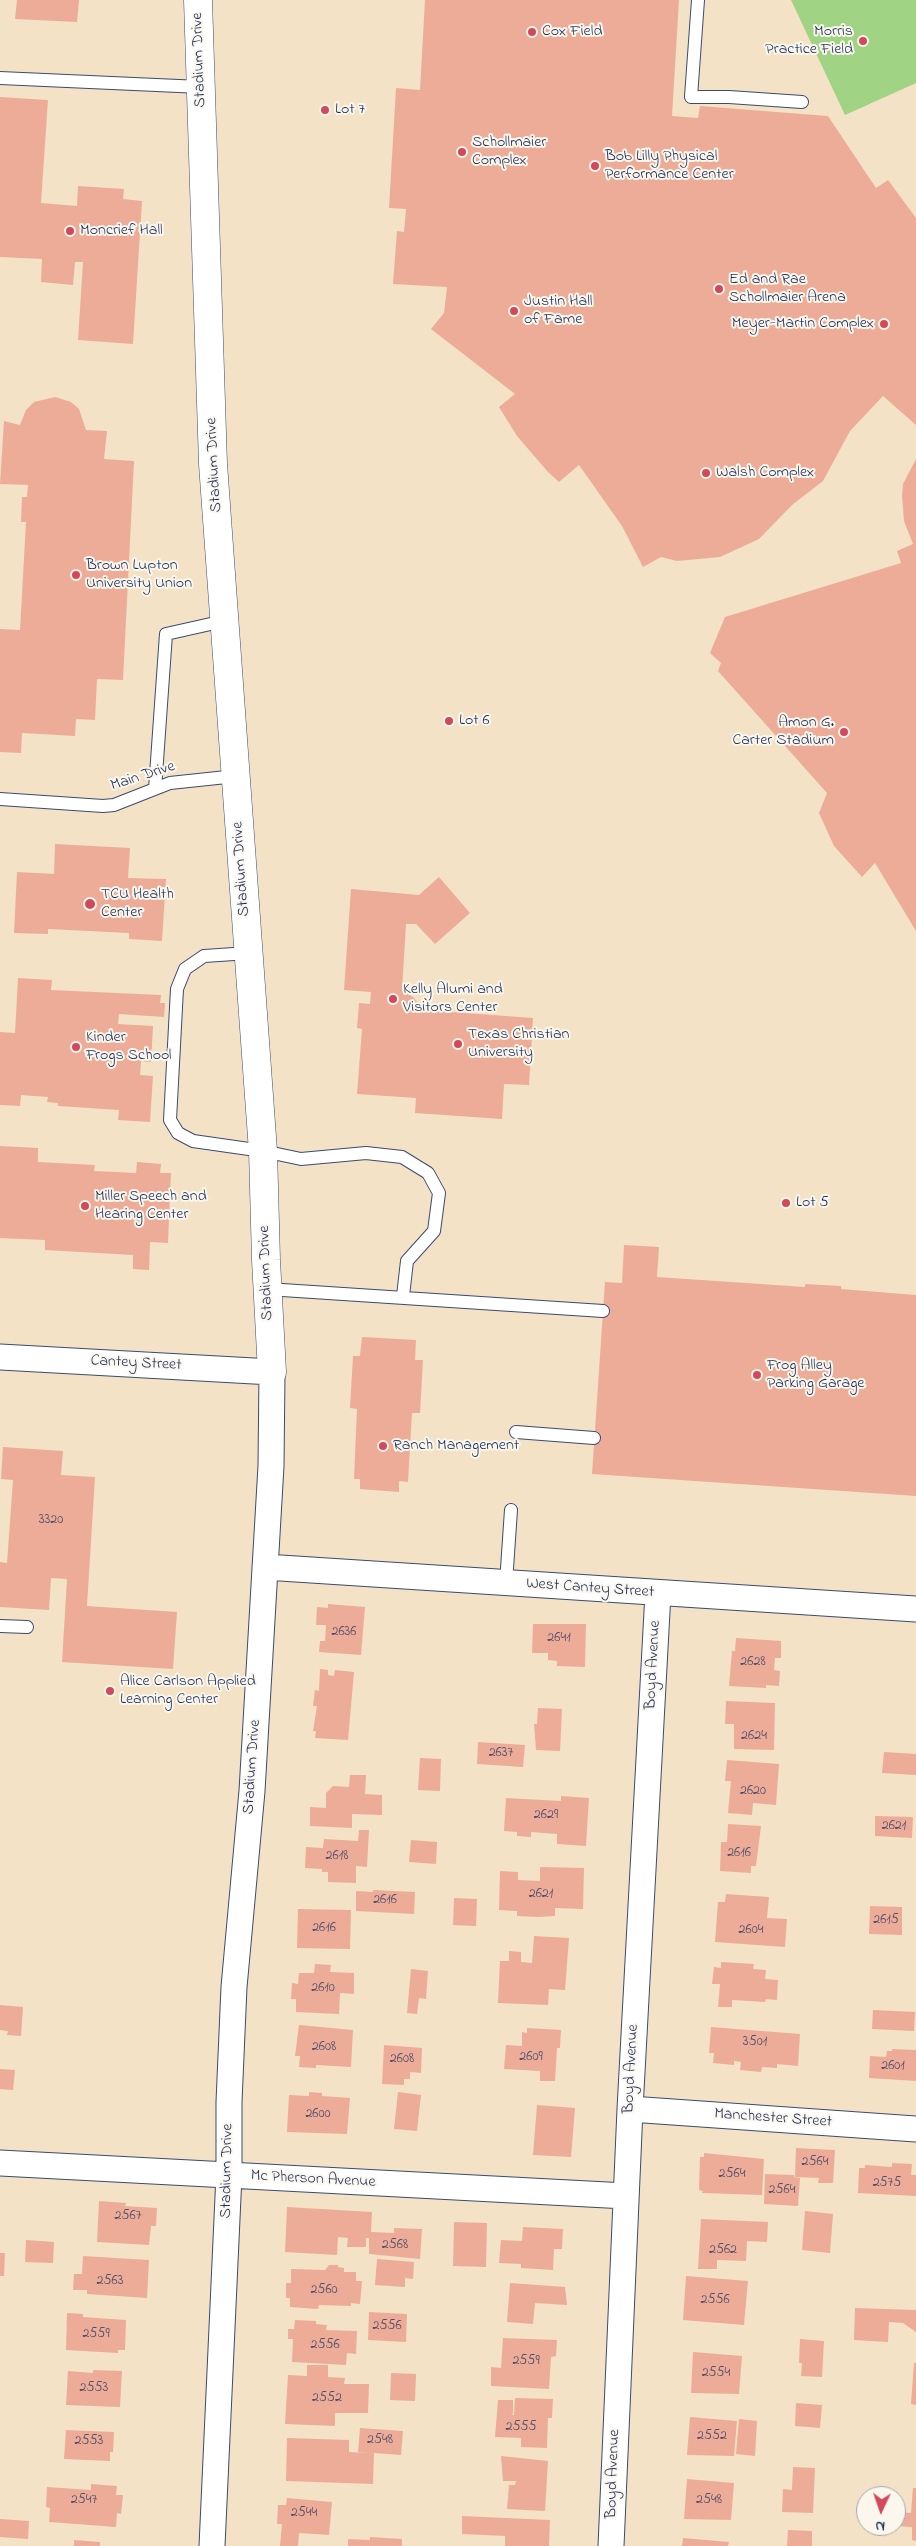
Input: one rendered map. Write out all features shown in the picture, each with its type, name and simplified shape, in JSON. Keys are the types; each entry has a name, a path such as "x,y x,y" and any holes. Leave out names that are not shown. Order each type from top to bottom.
{"street":[{"name":"Stadium Drive","path":"198,0 214,464 263,1151 267,1289 272,1372 271,1466 252,1791 234,1987 229,2102 229,2176 212,2546"},
{"name":"Cantey Street","path":"0,1357 272,1372"},
{"name":"West Cantey Street","path":"265,1567 916,1609"},
{"name":"Boyd Avenue","path":"611,2546 630,2109 658,1593"},
{"name":"Manchester Street","path":"630,2109 916,2129"},
{"name":"Mc Pherson Avenue","path":"0,2163 626,2196"}],"lane":[{"path":"698,0 691,97 729,97 802,102"},
{"path":"0,78 201,87"},
{"path":"155,789 166,634 224,621"},
{"name":"Main Drive","path":"0,800 114,805 170,783 236,776"},
{"path":"249,953 204,956 185,968 177,989 170,1120 178,1133 193,1141 263,1151 300,1159 366,1153 402,1157 428,1173 439,1193 434,1231 407,1261 403,1296"},
{"path":"267,1289 403,1296 603,1311"},
{"path":"516,1432 594,1438"},
{"path":"506,1583 511,1510"},
{"path":"0,1626 27,1627"}],"green space":[{"name":"Morris Practice Field","path":"791,0 916,0 916,83 845,115"}],"building":[{"path":"17,0 79,0 77,22 15,19"},
{"path":"425,0 679,0 672,116 698,118 700,106 828,116 876,188 888,180 916,218 916,425 883,396 850,431 823,481 792,505 759,539 720,557 677,561 661,557 643,567 622,526 579,465 559,482 548,472 517,436 499,407 515,394 431,329 444,313 447,287 393,284 397,231 404,232 406,209 389,208 396,88 420,90"},
{"name":"Moncrief Hall","path":"0,97 48,100 41,203 77,206 78,186 124,189 123,199 142,201 133,344 78,340 83,262 75,262 73,285 41,282 42,259 0,257"},
{"name":"Brown Lupton University Union","path":"55,397 71,402 79,409 86,430 107,431 104,459 134,461 123,680 97,679 95,720 76,719 75,736 22,733 21,753 0,752 0,629 20,630 26,522 21,522 22,497 27,497 28,485 0,484 4,421 20,425 26,410 34,402"},
{"name":"Amon G. Carter Stadium","path":"916,459 916,931 875,863 862,877 834,846 819,813 827,793 718,671 721,663 710,653 725,617 901,563 897,551 913,544 904,521 903,484"},
{"name":"TCU Health Center","path":"55,844 130,848 128,878 166,879 162,941 129,939 129,933 48,929 48,934 14,933 17,872 54,874"},
{"name":"Kelly Alumi and Visitors Center","path":"439,877 470,913 435,944 416,924 406,924 402,991 413,997 424,1010 533,1018 529,1085 504,1084 502,1119 415,1113 416,1098 357,1094 362,1029 357,1028 359,1003 370,1004 371,992 344,990 351,889 419,895"},
{"name":"Kinder Frogs School","path":"18,978 52,980 51,990 161,995 160,1003 165,1003 164,1017 119,1014 118,1024 153,1026 151,1062 141,1061 140,1075 153,1076 150,1122 118,1120 119,1110 58,1106 58,1103 47,1102 48,1097 21,1095 20,1106 0,1105 0,1032 15,1033"},
{"name":"Miller Speech and Hearing Center","path":"0,1146 38,1148 38,1162 95,1165 94,1171 136,1173 137,1162 161,1164 160,1173 171,1173 168,1243 150,1242 149,1270 133,1269 133,1255 45,1250 45,1240 0,1238"},
{"name":"Frog Alley Parking Garage","path":"624,1245 659,1247 657,1277 805,1287 805,1284 841,1286 841,1289 916,1295 916,1496 592,1474 605,1282 622,1283"},
{"name":"Ranch Management","path":"362,1337 416,1340 415,1360 423,1360 420,1413 412,1413 408,1482 399,1481 399,1492 360,1489 360,1479 354,1479 357,1409 350,1408 353,1356 360,1356"},
{"path":"3,1447 63,1451 61,1475 95,1477 87,1606 177,1612 173,1669 62,1662 67,1579 51,1578 49,1610 0,1607 0,1562 7,1563 13,1480 1,1479"},
{"path":"328,1604 365,1607 361,1655 319,1652 320,1641 325,1641 326,1625 316,1625 317,1607 328,1608"},
{"path":"533,1624 586,1624 585,1667 557,1666 557,1661 548,1660 548,1653 532,1653"},
{"path":"736,1638 781,1641 781,1658 775,1658 774,1670 780,1671 779,1686 766,1685 766,1688 729,1686 732,1651 735,1651"},
{"path":"320,1669 328,1670 328,1675 334,1676 335,1670 354,1672 348,1740 315,1738 316,1731 313,1731 317,1706 313,1706 315,1690 319,1691"},
{"path":"726,1701 775,1703 774,1750 734,1749 734,1724 725,1724"},
{"path":"538,1708 562,1709 560,1751 536,1750 534,1724 537,1724"},
{"path":"478,1742 525,1745 523,1767 477,1764"},
{"path":"884,1752 916,1754 916,1775 882,1773"},
{"path":"420,1758 441,1759 440,1791 418,1790"},
{"path":"727,1760 779,1764 776,1805 753,1803 752,1815 728,1813 731,1781 725,1781"},
{"path":"350,1775 366,1775 365,1794 382,1795 382,1815 352,1814 352,1828 310,1826 310,1807 326,1808 326,1793 333,1786 349,1787"},
{"path":"561,1796 589,1798 586,1846 557,1844 557,1834 531,1832 531,1837 517,1836 517,1832 504,1831 506,1798 561,1801"},
{"path":"875,1816 913,1817 912,1838 875,1836"},
{"path":"728,1824 761,1826 756,1866 751,1866 751,1873 720,1871 721,1842 727,1842"},
{"path":"359,1830 369,1830 367,1867 356,1866 356,1883 328,1882 328,1872 322,1872 322,1869 305,1868 306,1847 323,1848 324,1839 358,1841"},
{"path":"411,1840 437,1842 436,1864 409,1862"},
{"path":"540,1867 584,1868 583,1909 555,1908 555,1916 538,1917 517,1916 517,1911 499,1910 500,1871 518,1872 518,1880 540,1881"},
{"path":"373,1890 415,1892 414,1914 356,1911 356,1891 373,1892"},
{"path":"726,1894 769,1897 767,1918 787,1919 785,1947 715,1942 718,1902 725,1902"},
{"path":"454,1898 477,1899 476,1926 453,1925"},
{"path":"870,1906 902,1907 902,1935 869,1934"},
{"path":"298,1909 351,1910 350,1949 297,1948"},
{"path":"534,1936 569,1938 565,1990 549,1989 548,2005 498,2003 500,1961 509,1961 509,1951 521,1952 521,1962 532,1963"},
{"path":"721,1962 754,1964 753,1969 766,1970 765,1979 778,1980 777,2000 766,1999 765,2002 732,2000 732,2007 718,2007 720,1984 712,1984 714,1967 721,1968"},
{"path":"315,1964 331,1965 330,1972 354,1973 354,1994 340,1993 339,2014 296,2012 296,1999 291,1999 292,1983 298,1984 299,1973 314,1973"},
{"path":"411,1969 428,1971 426,1999 419,1998 417,2014 407,2013"},
{"path":"0,2005 23,2007 21,2036 7,2035 8,2031 0,2030"},
{"path":"873,2010 915,2012 914,2031 872,2029"},
{"path":"299,2025 353,2030 351,2067 316,2065 316,2068 299,2067 300,2056 295,2056"},
{"path":"711,2027 800,2034 798,2066 777,2064 777,2068 762,2067 761,2072 740,2070 741,2062 734,2061 734,2065 713,2063 714,2053 709,2053"},
{"path":"527,2028 561,2030 560,2048 557,2048 555,2081 540,2081 540,2071 504,2069 506,2045 522,2046 522,2032 527,2033"},
{"path":"384,2045 422,2048 421,2073 410,2072 410,2079 404,2079 404,2085 382,2084"},
{"path":"892,2049 916,2050 916,2081 869,2078 870,2056 886,2057 887,2051 892,2051"},
{"path":"0,2069 15,2070 13,2090 0,2089"},
{"path":"309,2092 322,2093 322,2096 350,2098 347,2134 287,2132 289,2095 309,2096"},
{"path":"398,2092 421,2095 417,2131 394,2129"},
{"path":"537,2105 575,2108 571,2157 533,2155"},
{"path":"796,2148 835,2150 833,2183 818,2183 819,2178 795,2177"},
{"path":"704,2153 764,2159 762,2195 702,2193 703,2191 699,2190 700,2157 704,2157"},
{"path":"892,2163 912,2164 911,2175 916,2175 916,2196 858,2193 859,2168 865,2168 865,2165 892,2167"},
{"path":"765,2174 794,2175 794,2177 800,2178 798,2206 764,2204"},
{"path":"99,2201 126,2203 125,2206 157,2208 156,2226 151,2226 149,2245 97,2242"},
{"path":"287,2207 372,2212 371,2232 394,2233 394,2228 422,2229 420,2259 369,2254 369,2238 366,2238 366,2247 347,2247 348,2238 338,2237 337,2255 285,2252"},
{"path":"805,2211 833,2214 830,2253 802,2250"},
{"path":"701,2219 768,2222 767,2242 747,2241 746,2261 717,2260 717,2269 698,2269"},
{"path":"454,2222 487,2223 486,2267 453,2266"},
{"path":"523,2227 563,2229 562,2249 554,2249 553,2270 521,2268 521,2264 499,2263 501,2240 522,2241"},
{"path":"26,2240 54,2242 53,2263 25,2262"},
{"path":"0,2253 5,2253 4,2276 0,2276"},
{"path":"83,2256 149,2260 147,2298 87,2294 87,2290 73,2290 74,2274 82,2274"},
{"path":"377,2259 414,2262 413,2279 405,2278 405,2287 375,2285"},
{"path":"329,2265 338,2265 338,2267 344,2268 344,2272 356,2272 356,2281 362,2281 360,2304 351,2303 351,2306 319,2305 318,2309 290,2307 290,2298 286,2298 286,2283 291,2283 291,2269 325,2270"},
{"path":"686,2276 748,2281 744,2325 683,2320"},
{"path":"510,2283 565,2287 567,2305 535,2303 533,2324 507,2322"},
{"path":"855,2308 916,2310 916,2332 903,2323 889,2322 888,2342 854,2340"},
{"path":"369,2312 407,2314 406,2342 368,2340"},
{"path":"67,2313 83,2314 83,2317 126,2320 125,2350 118,2350 118,2353 66,2350"},
{"path":"295,2320 316,2321 316,2324 327,2325 326,2330 357,2331 356,2354 347,2353 346,2365 292,2362 293,2339 288,2339 288,2329 294,2329"},
{"path":"503,2338 557,2340 556,2356 551,2357 549,2389 491,2386 491,2367 501,2368"},
{"path":"800,2339 824,2341 822,2377 801,2376 802,2363 799,2363"},
{"path":"693,2352 742,2356 739,2394 691,2393"},
{"path":"914,2363 916,2363 916,2405 911,2404"},
{"path":"307,2365 328,2365 328,2377 345,2378 344,2384 369,2384 368,2413 335,2413 335,2426 285,2424 288,2375 307,2376"},
{"path":"93,2370 122,2371 120,2407 66,2405 68,2371 93,2373"},
{"path":"391,2373 416,2374 415,2401 390,2400"},
{"path":"515,2398 553,2399 552,2418 548,2418 547,2448 521,2447 521,2438 495,2437 498,2400 513,2400 513,2414 511,2415 514,2415"},
{"path":"796,2403 822,2405 820,2428 795,2426"},
{"path":"690,2417 737,2421 734,2456 687,2455"},
{"path":"739,2419 757,2421 755,2456 736,2454"},
{"path":"360,2428 403,2431 401,2455 374,2453 373,2484 286,2481 287,2438 349,2440 349,2452 371,2453 358,2452"},
{"path":"66,2430 114,2432 113,2452 110,2452 110,2461 64,2459"},
{"path":"501,2456 548,2461 545,2511 507,2509 509,2485 515,2485 516,2481 503,2481"},
{"path":"793,2467 815,2468 813,2513 782,2512 783,2489 792,2490"},
{"path":"687,2479 734,2483 731,2520 684,2519"},
{"path":"91,2484 117,2486 116,2495 123,2495 121,2514 117,2513 116,2527 49,2522 50,2508 46,2507 47,2487 91,2490"},
{"path":"913,2488 916,2488 916,2541 912,2540 912,2527 906,2527 906,2513 911,2513"},
{"path":"287,2498 332,2502 329,2535 299,2533 298,2546 280,2546 282,2524 277,2524 278,2505 286,2505"},
{"path":"462,2516 550,2520 549,2546 505,2546 505,2536 462,2534"},
{"path":"0,2519 29,2521 28,2539 0,2537"},
{"path":"788,2530 812,2531 812,2546 787,2546"},
{"path":"370,2537 402,2539 402,2546 348,2546 348,2539 370,2540"},
{"path":"683,2538 729,2542 728,2546 682,2546"},
{"path":"74,2540 100,2542 100,2546 74,2546"}],"place":[{"name":"Cox Field","path":"532,32"},
{"name":"Morris Practice Field","path":"863,41"},
{"name":"Lot 7","path":"325,110"},
{"name":"Schollmaier Complex","path":"462,152"},
{"name":"Bob Lilly Physical Performance Center","path":"595,166"},
{"name":"Moncrief Hall","path":"70,231"},
{"name":"Ed and Rae Schollmaier Arena","path":"719,289"},
{"name":"Justin Hall of Fame","path":"514,311"},
{"name":"Meyer-Martin Complex","path":"884,324"},
{"name":"Walsh Complex","path":"706,473"},
{"name":"Brown Lupton University Union","path":"76,575"},
{"name":"Lot 6","path":"449,721"},
{"name":"Amon G. Carter Stadium","path":"844,732"},
{"name":"TCU Health Center","path":"90,904"},
{"name":"Kelly Alumi and Visitors Center","path":"393,999"},
{"name":"Texas Christian University","path":"458,1044"},
{"name":"Kinder Frogs School","path":"76,1047"},
{"name":"Lot 5","path":"786,1203"},
{"name":"Miller Speech and Hearing Center","path":"85,1206"},
{"name":"Frog Alley Parking Garage","path":"757,1375"},
{"name":"Ranch Management","path":"383,1446"},
{"name":"Alice Carlson Applied Learning Center","path":"110,1691"}]}
